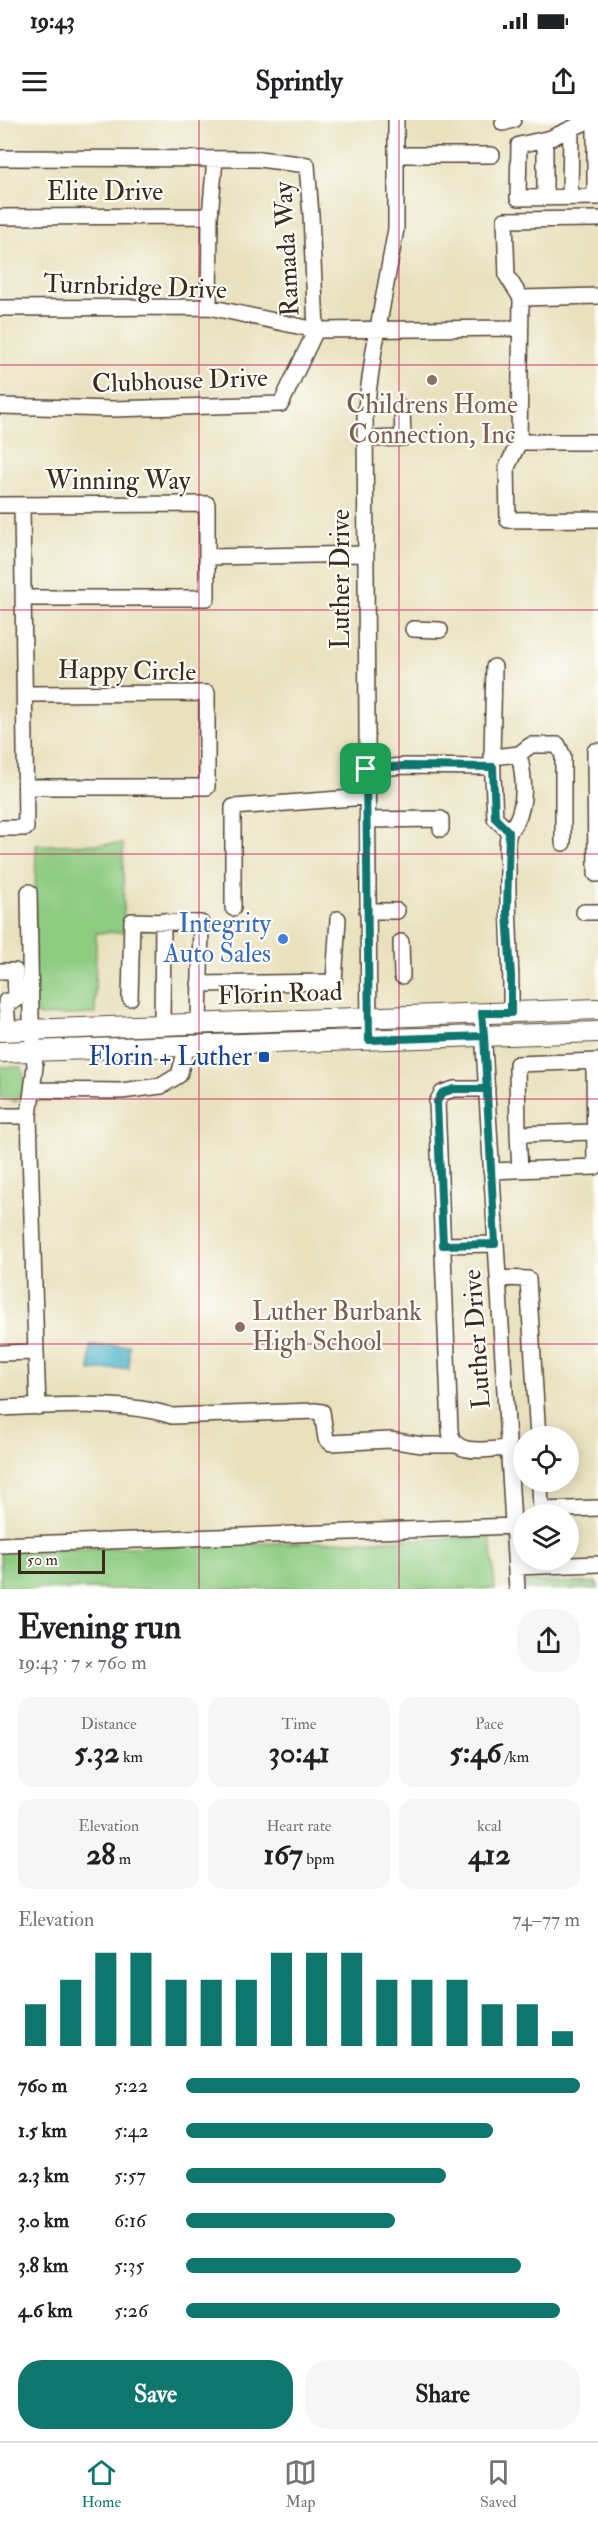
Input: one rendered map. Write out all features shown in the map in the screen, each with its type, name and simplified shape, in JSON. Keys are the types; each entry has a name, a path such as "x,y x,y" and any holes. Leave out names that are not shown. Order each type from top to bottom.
{"main road":[{"name":"Florin Road","path":"4,1031 598,1009"},
{"name":"Florin Road","path":"0,1052 598,1032"}],"street":[{"name":"Luther Drive","path":"369,1040 365,439 368,386 396,229 396,120"},
{"path":"590,120 544,140 519,146 518,198 597,197 595,120"},
{"path":"570,197 571,129"},
{"path":"544,140 544,197"},
{"path":"396,155 492,155"},
{"path":"0,158 215,159 210,216 209,307"},
{"name":"Ramada Way","path":"215,159 259,159 307,165 316,330"},
{"name":"Elite Drive","path":"0,217 210,216"},
{"path":"598,219 505,220 507,276 521,298 519,442 507,467 508,520 598,519"},
{"path":"521,298 598,296"},
{"name":"Turnbridge Drive","path":"0,308 209,307 316,330 520,328"},
{"name":"Clubhouse Drive","path":"0,406 113,409 281,404 316,330"},
{"path":"365,439 403,438 402,408"},
{"path":"519,442 598,442"},
{"name":"Winning Way","path":"0,505 207,504 207,557"},
{"path":"0,828 26,828 22,505"},
{"path":"24,598 207,598 207,557 365,554"},
{"path":"412,629 440,630"},
{"path":"494,668 495,818 509,832"},
{"name":"Happy Circle","path":"26,694 207,693 207,787 26,788"},
{"path":"366,769 493,762 519,754 531,745 558,745 563,756 563,843"},
{"path":"598,751 595,751 596,874 598,874"},
{"path":"511,1013 507,912 509,832 516,823 523,804 522,768 519,754"},
{"path":"233,908 233,807 366,797"},
{"path":"367,820 441,819 441,829"},
{"path":"29,892 31,1018 34,1051 29,1116 38,1407"},
{"path":"367,911 397,910"},
{"path":"200,984 334,982 338,919"},
{"path":"130,998 132,921 201,923 198,1024"},
{"path":"162,1025 163,921"},
{"path":"400,942 402,975"},
{"path":"0,971 15,971 16,1000 3,1001 4,1031"},
{"name":"Luther Drive","path":"482,1013 513,1526"},
{"path":"32,1090 121,1091 160,1086 179,1075 187,1046"},
{"path":"491,1171 520,1170 595,1167 596,1061 517,1064 520,1170"},
{"path":"455,1445 450,1438 437,1102 442,1093 454,1089 487,1089"},
{"path":"0,1116 29,1116"},
{"path":"518,1134 594,1132"},
{"path":"443,1245 495,1244"},
{"path":"498,1278 528,1279 537,1426"},
{"path":"0,1353 36,1352"},
{"path":"0,1408 152,1409 172,1416 315,1411 322,1412 326,1439 331,1443 389,1440 422,1445 455,1445 463,1449 508,1448"},
{"path":"579,1510 598,1508"},
{"path":"0,1545 513,1526"},
{"path":"579,1564 598,1564"},
{"name":"Luther Drive","path":"516,1570 517,1589"}],"green space":[{"path":"123,844 124,932 96,933 95,1014 38,1016 33,1003 36,845"},
{"path":"0,1067 22,1067 24,1085 16,1102 0,1098"},
{"path":"490,1537 495,1589 0,1589 0,1551"},
{"path":"525,1582 598,1583 598,1589 526,1589"}],"water":[{"path":"129,1345 129,1368 90,1371 90,1346"}],"place":[{"name":"Childrens Home Connection, Inc","path":"432,380"},
{"name":"Integrity Auto Sales","path":"283,939"},
{"name":"Florin + Luther","path":"264,1057"},
{"name":"Luther Burbank High School","path":"240,1327"}],"route":[{"path":"366,769 369,1040 484,1036 487,1089 454,1089 442,1093 437,1102 443,1245 495,1244 489,1135 484,1036 482,1013 511,1013 511,976 507,912 509,832 495,818 493,767 404,766 366,769"}]}
